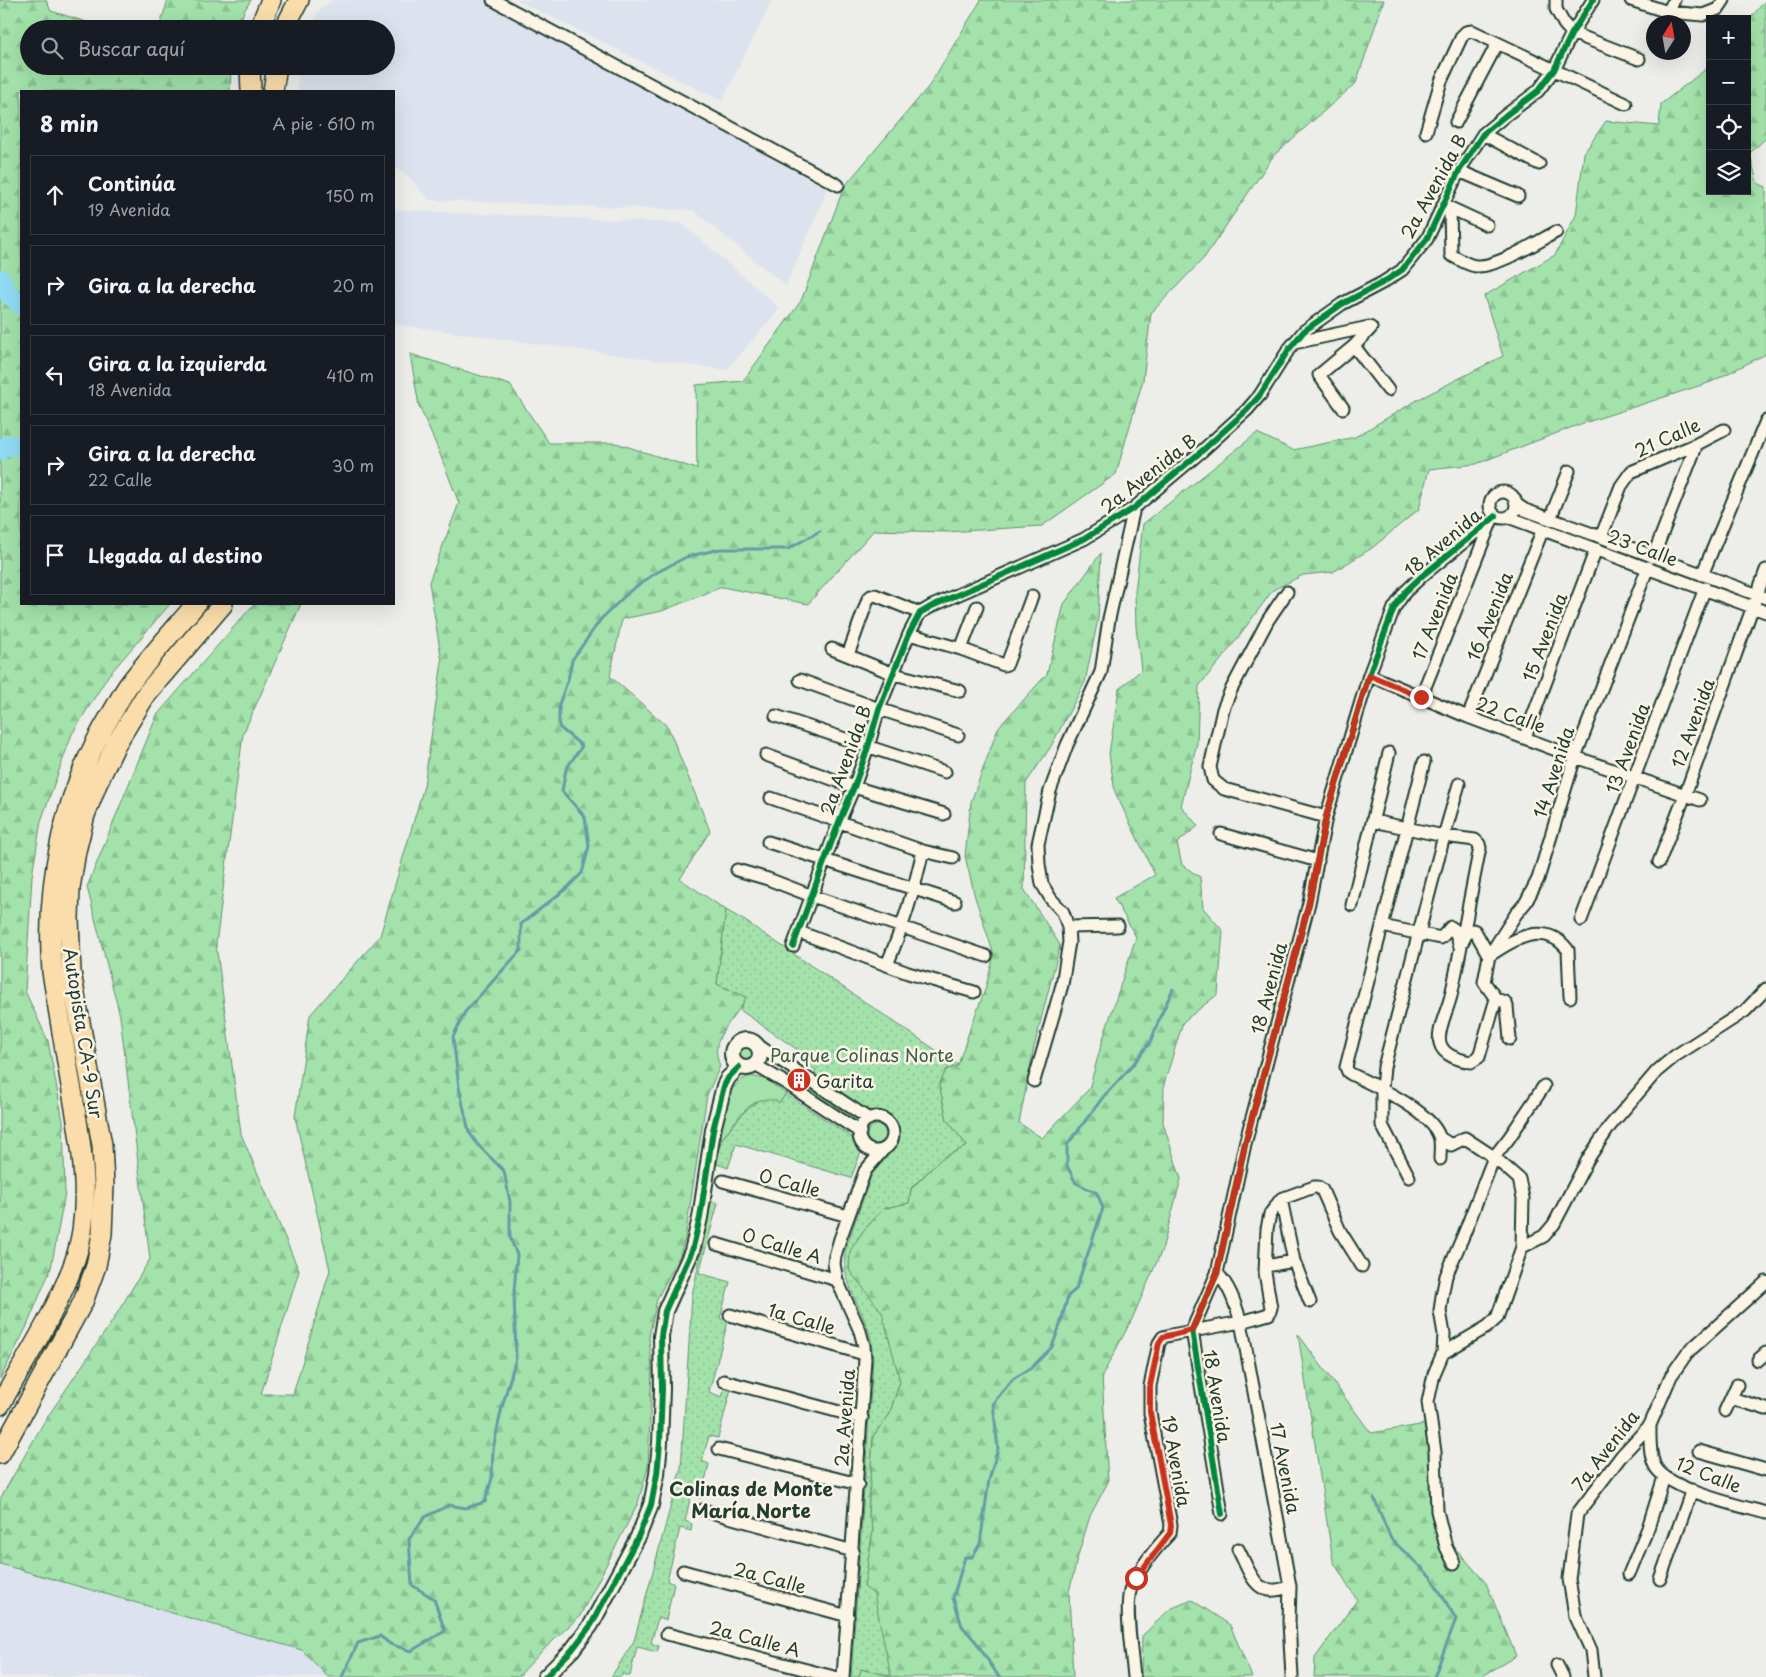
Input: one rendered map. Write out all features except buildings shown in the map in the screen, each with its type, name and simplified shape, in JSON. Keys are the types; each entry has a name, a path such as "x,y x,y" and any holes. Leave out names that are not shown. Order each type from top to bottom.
{"highway":[{"path":"262,20 270,0"},
{"path":"289,20 299,0"},
{"path":"250,75 250,90"},
{"path":"274,90 276,75"},
{"name":"Autopista CA-9 Sur","path":"0,1405 61,1294 75,1259 81,1232 84,1183 80,1144 52,972 50,947 50,916 58,847 79,777 98,736 129,684 195,605"},
{"name":"Autopista CA-9 Sur","path":"0,1454 83,1302 96,1266 102,1234 104,1185 102,1145 71,972 69,938 70,888 76,851 85,815 96,784 116,744 147,693 222,605"}],"street":[{"path":"493,0 838,185"},
{"path":"1556,0 1556,9 1564,24 1572,33 1639,60"},
{"path":"1572,33 1593,0"},
{"path":"1631,0 1668,12 1703,15 1718,10 1724,0"},
{"path":"1668,12 1674,0"},
{"path":"1426,132 1441,81 1462,36 1466,32 1472,31 1626,104"},
{"name":"2a Avenida B","path":"794,946 824,861 868,747 879,709 909,634 920,613 1084,539 1134,508 1204,450 1247,410 1260,395 1304,331 1342,304 1402,270 1427,239 1447,206 1459,172 1483,134 1538,91 1554,70 1572,33"},
{"path":"1456,122 1497,44"},
{"path":"1483,134 1539,164"},
{"path":"1459,172 1518,196"},
{"path":"1447,206 1487,225"},
{"path":"1447,206 1451,255 1475,266 1485,266 1504,259 1556,232"},
{"path":"1294,343 1371,328 1354,346 1319,376 1343,408"},
{"path":"1354,346 1388,390"},
{"path":"1702,575 1766,421"},
{"name":"21 Calle","path":"1602,537 1621,486 1631,472 1698,444 1724,430"},
{"name":"14 Avenida","path":"1496,999 1484,982 1489,956 1526,902 1538,878 1575,757 1698,444"},
{"path":"1550,519 1569,471"},
{"path":"1503,492 1510,494 1516,504 1514,512 1498,518 1491,512 1489,504 1496,493 1503,492"},
{"name":"23 Calle","path":"1516,504 1525,510 1602,537 1705,588 1766,612"},
{"path":"1034,1081 1062,985 1069,942 1068,927 1063,912 1051,899 1042,884 1038,844 1042,819 1067,745 1101,672 1109,619 1134,508"},
{"name":"23 Calle","path":"1498,518 1543,529 1596,549 1702,575 1761,597"},
{"name":"18 Avenida","path":"1222,1514 1192,1330 1217,1273 1245,1144 1309,903 1326,817 1369,675 1394,608 1405,592 1422,576 1498,518"},
{"name":"17 Avenida","path":"1421,697 1498,518"},
{"name":"16 Avenida","path":"1468,717 1543,529"},
{"name":"15 Avenida","path":"1525,737 1596,549"},
{"path":"1761,597 1766,570"},
{"name":"13 Avenida","path":"1582,920 1705,588"},
{"path":"1287,592 1268,620 1231,690 1223,709 1210,767 1213,780 1224,789 1326,817"},
{"path":"848,655 868,599 871,596 875,595 920,613"},
{"path":"909,634 961,649 1004,665 1007,664 1032,596"},
{"name":"12 Avenida","path":"1659,862 1752,607 1761,597"},
{"path":"961,649 977,606"},
{"path":"832,648 894,674 960,691"},
{"name":"22 Calle","path":"1369,675 1468,717 1575,757 1700,800"},
{"path":"800,680 958,735"},
{"path":"776,716 945,772"},
{"path":"1352,905 1389,753"},
{"path":"766,755 854,786 944,814"},
{"path":"1424,762 1346,1067 1351,1074 1382,1089 1429,1120 1440,1138 1451,1144 1465,1138 1494,1157 1519,1179 1523,1198 1522,1247 1497,1318 1487,1327 1443,1353"},
{"path":"1409,1177 1382,1124 1384,1067 1459,784"},
{"path":"771,798 923,851 953,858"},
{"path":"1373,820 1444,836 1475,840 1479,844 1480,848 1452,993 1440,1032 1440,1044 1445,1052 1458,1060 1471,1062 1479,1057 1496,999 1505,1002 1507,1006 1510,1039"},
{"path":"1221,834 1318,861"},
{"path":"768,842 955,902"},
{"path":"887,965 902,928 914,890 923,851"},
{"path":"737,870 768,879 902,928 986,956"},
{"path":"1068,927 1118,926"},
{"path":"1382,926 1441,938 1451,927 1455,930 1460,947"},
{"path":"1460,947 1467,933 1473,930 1489,956 1504,946 1530,935 1540,933 1556,937 1568,950 1570,997"},
{"path":"799,932 908,973 974,992"},
{"path":"1522,1247 1544,1236 1554,1224 1588,1159 1610,1126 1657,1071 1674,1056 1745,1010 1766,989"},
{"path":"753,1042 760,1052 758,1060 755,1065 748,1068 739,1066 732,1055 735,1046 743,1041 753,1042 869,1119"},
{"path":"755,1065 860,1132"},
{"path":"545,1677 572,1650 591,1625 638,1537 651,1505 657,1474 660,1442 661,1336 665,1311 692,1251 700,1218 713,1130 724,1086 728,1078 739,1066"},
{"path":"784,1082 792,1067"},
{"path":"1454,1563 1446,1547 1437,1511 1435,1452 1428,1402 1434,1374 1443,1353 1444,1334 1440,1311 1446,1276 1494,1157 1544,1086"},
{"path":"879,1118 892,1127 891,1143 883,1150 872,1150 863,1144 860,1139 860,1132 864,1123 869,1119 879,1118"},
{"path":"1440,1138 1440,1159"},
{"name":"2a Avenida","path":"863,1144 866,1172"},
{"name":"2a Avenida","path":"844,1677 862,1418 864,1346 860,1331 837,1280 834,1264 848,1216 866,1172 883,1150"},
{"name":"0 Calle","path":"723,1181 848,1216"},
{"path":"1192,1330 1241,1322 1269,1314 1271,1308 1265,1280 1267,1229 1270,1214 1281,1199 1314,1187 1322,1190 1340,1231 1362,1266"},
{"path":"1281,1199 1294,1261 1310,1302"},
{"name":"0 Calle A","path":"716,1244 837,1280"},
{"path":"1266,1266 1294,1261"},
{"name":"17 Avenida","path":"1217,1273 1231,1291 1241,1322 1290,1586 1289,1622 1292,1677"},
{"name":"7a Avenida","path":"1594,1677 1591,1650 1576,1615 1569,1579 1577,1514 1622,1455 1650,1425 1672,1376 1687,1353 1766,1282"},
{"name":"1a Calle","path":"730,1315 864,1354"},
{"name":"19 Avenida","path":"1134,1677 1128,1603 1130,1591 1136,1578 1170,1533 1171,1525 1150,1412 1150,1386 1159,1343 1163,1337 1192,1330"},
{"path":"724,1381 862,1418"},
{"path":"1725,1411 1737,1385"},
{"path":"1731,1398 1766,1409"},
{"name":"12 Calle","path":"1650,1425 1654,1465 1664,1477 1702,1495 1766,1512"},
{"path":"719,1449 858,1484"},
{"path":"1699,1451 1766,1470"},
{"path":"1629,1574 1648,1528 1664,1477"},
{"path":"1660,1578 1692,1490"},
{"path":"704,1510 853,1551"},
{"path":"1238,1549 1253,1579 1260,1587 1268,1591 1279,1591 1290,1586"},
{"name":"2a Calle","path":"683,1571 848,1616"},
{"name":"2a Calle A","path":"667,1634 834,1677"},
{"path":"1556,1665 1563,1677"}],"shaded area":[{"path":"332,0 484,0 827,189 786,286 693,210 429,200 407,175 395,167 395,90 297,90 298,75 395,75 395,20 315,20 318,12"},
{"path":"517,0 772,0 722,101"},
{"path":"395,210 681,223 780,308 727,370 395,324"},
{"path":"0,1564 302,1650 328,1677 0,1677"}],"green space":[{"path":"0,0 46,0 51,11 80,20 20,20 20,75 231,75 230,90 20,90 20,605 169,605 108,676 72,734 41,821 32,876 25,991 48,1041 63,1121 65,1193 51,1268 26,1328 0,1379"},
{"path":"168,0 251,0 241,20 162,20"},
{"path":"981,0 1384,0 1356,83 1274,155 1204,258 1151,313 1143,380 1116,474 1042,526 947,532 874,530 808,604 722,587 662,611 622,619 610,676 668,727 710,831 680,879 726,910 717,984 746,997 724,1030 717,1046 720,1066 707,1095 685,1238 680,1255 657,1299 649,1337 652,1369 648,1467 638,1503 580,1616 542,1651 518,1677 328,1677 302,1650 0,1564 0,1499 44,1422 113,1320 150,1259 120,1016 87,887 157,715 253,605 301,605 243,734 216,944 241,1134 299,1271 261,1394 293,1394 330,1270 295,1117 310,1015 380,936 424,786 442,662 429,582 459,503 419,406 410,354 510,385 549,443 616,443 697,469 696,385 743,381 801,301 844,187 929,86"},
{"path":"1766,0 1766,138 1751,152 1751,60 1751,17"},
{"path":"1706,69 1706,195 1751,195 1751,157 1757,183 1766,187 1766,355 1711,382 1578,425 1476,464 1429,469 1419,509 1372,548 1333,572 1303,575 1273,590 1225,655 1199,686 1197,743 1181,806 1198,826 1177,843 1182,865 1200,877 1203,908 1223,931 1218,994 1183,1022 1164,1084 1163,1123 1181,1179 1162,1250 1132,1319 1102,1376 1108,1482 1090,1516 1069,1592 1073,1677 859,1677 860,1669 890,1676 864,1587 873,1529 868,1512 873,1436 889,1415 900,1381 849,1270 850,1250 863,1231 884,1208 909,1203 911,1189 942,1158 967,1146 947,1120 939,1085 946,1070 958,1065 985,990 994,955 975,897 965,856 971,802 998,728 1047,674 1064,604 1101,553 1098,619 1085,682 1050,748 1026,783 1024,889 1060,945 1034,1047 1019,1123 1042,1138 1089,1089 1136,937 1114,898 1155,875 1115,792 1109,754 1119,689 1141,670 1136,627 1135,592 1143,524 1257,433 1293,450 1355,437 1419,399 1503,356 1484,296 1555,255 1576,215 1584,153 1606,121 1659,126 1661,104"},
{"name":"Parque Colinas Norte","path":"726,910 958,1065 946,1070 939,1085 947,1120 967,1146 942,1158 911,1188 909,1203 884,1208 863,1231 850,1251 849,1270 882,1312 900,1381 889,1415 873,1436 868,1512 873,1529 864,1587 874,1594 891,1676 861,1669 859,1677 851,1677 873,1359 870,1335 848,1280 845,1258 846,1247 878,1157 893,1151 898,1140 899,1129 894,1119 890,1116 881,1112 867,1111 813,1075 816,1070 805,1062 808,1057 740,1010 746,997 717,984"},
{"path":"746,1045 753,1048 756,1055 753,1062 746,1065 739,1062 736,1055 739,1048"},
{"path":"752,1076 767,1080 786,1094 779,1103 764,1100 748,1107 721,1140 724,1111 730,1093 743,1079"},
{"path":"806,1082 858,1118 856,1124 801,1088"},
{"path":"786,1094 853,1138 856,1147 861,1152 851,1178 736,1144 728,1168 717,1164 721,1140 745,1111 760,1100 775,1100 779,1103"},
{"path":"877,1125 884,1128 887,1135 884,1142 877,1145 870,1142 867,1135 870,1128"},
{"path":"711,1201 718,1203 699,1273 730,1282 720,1318 728,1321 709,1392 722,1397 725,1387 731,1389 718,1438 709,1436 702,1461 709,1464 701,1498 691,1495 685,1521 692,1524 691,1531 680,1528 667,1581 674,1584 666,1620 658,1618 651,1643 659,1646 657,1652 637,1647 630,1676 622,1674 621,1677 611,1677 634,1641 681,1468 692,1295"},
{"path":"1298,1334 1371,1433 1426,1424 1442,1533 1486,1583 1516,1656 1481,1677 1314,1677 1315,1658 1357,1600 1333,1561"},
{"path":"1192,1600 1230,1625 1252,1677 1141,1677 1142,1636 1170,1609"}],"waterway":[{"path":"0,279 8,293 20,304"},
{"path":"0,450 8,445 20,446"},
{"path":"342,1677 358,1643 380,1636 390,1644 411,1651 445,1631 434,1599 412,1585 409,1539 425,1517 449,1505 466,1508 485,1502 492,1478 493,1449 502,1407 516,1358 514,1292 517,1255 510,1237 510,1202 504,1171 478,1145 469,1132 459,1087 453,1037 465,1012 521,950 521,924 567,888 582,873 589,846 585,817 562,791 566,769 582,746 559,727 559,704 568,680 572,660 601,619 630,591 654,574 686,557 720,549 788,549 820,531"},
{"path":"999,1677 976,1642 962,1626 953,1598 965,1557 972,1557 980,1544 989,1480 998,1449 993,1403 1013,1379 1031,1368 1052,1347 1068,1296 1076,1289 1103,1208 1097,1193 1076,1183 1067,1166 1067,1145 1104,1096 1131,1067 1151,1041 1173,989"},
{"path":"1374,1498 1391,1539 1431,1577 1456,1619 1434,1677"}],"cycle path":[{"path":"793,946 854,787 879,709 909,634 920,613 1084,539 1134,508 1247,410 1260,395 1289,349 1304,331 1342,304 1402,270 1427,239 1459,171 1483,134 1538,91 1554,70 1572,33 1593,0"},
{"path":"1222,1514 1192,1330 1217,1273 1245,1144 1309,903 1326,817 1369,675 1394,608 1405,592 1422,576 1496,516"},
{"path":"545,1677 572,1650 591,1625 638,1537 651,1505 660,1443 661,1336 665,1311 692,1251 700,1218 713,1130 724,1086 728,1078 739,1067"}],"place":[{"name":"Garita","path":"799,1080"}],"district":[{"name":"Colinas de Monte María Norte","path":"751,1499"}],"route":[{"path":"1136,1578 1170,1533 1171,1525 1150,1412 1150,1386 1159,1343 1163,1337 1192,1330 1217,1273 1245,1144 1309,903 1326,817 1369,675 1421,697"}]}
